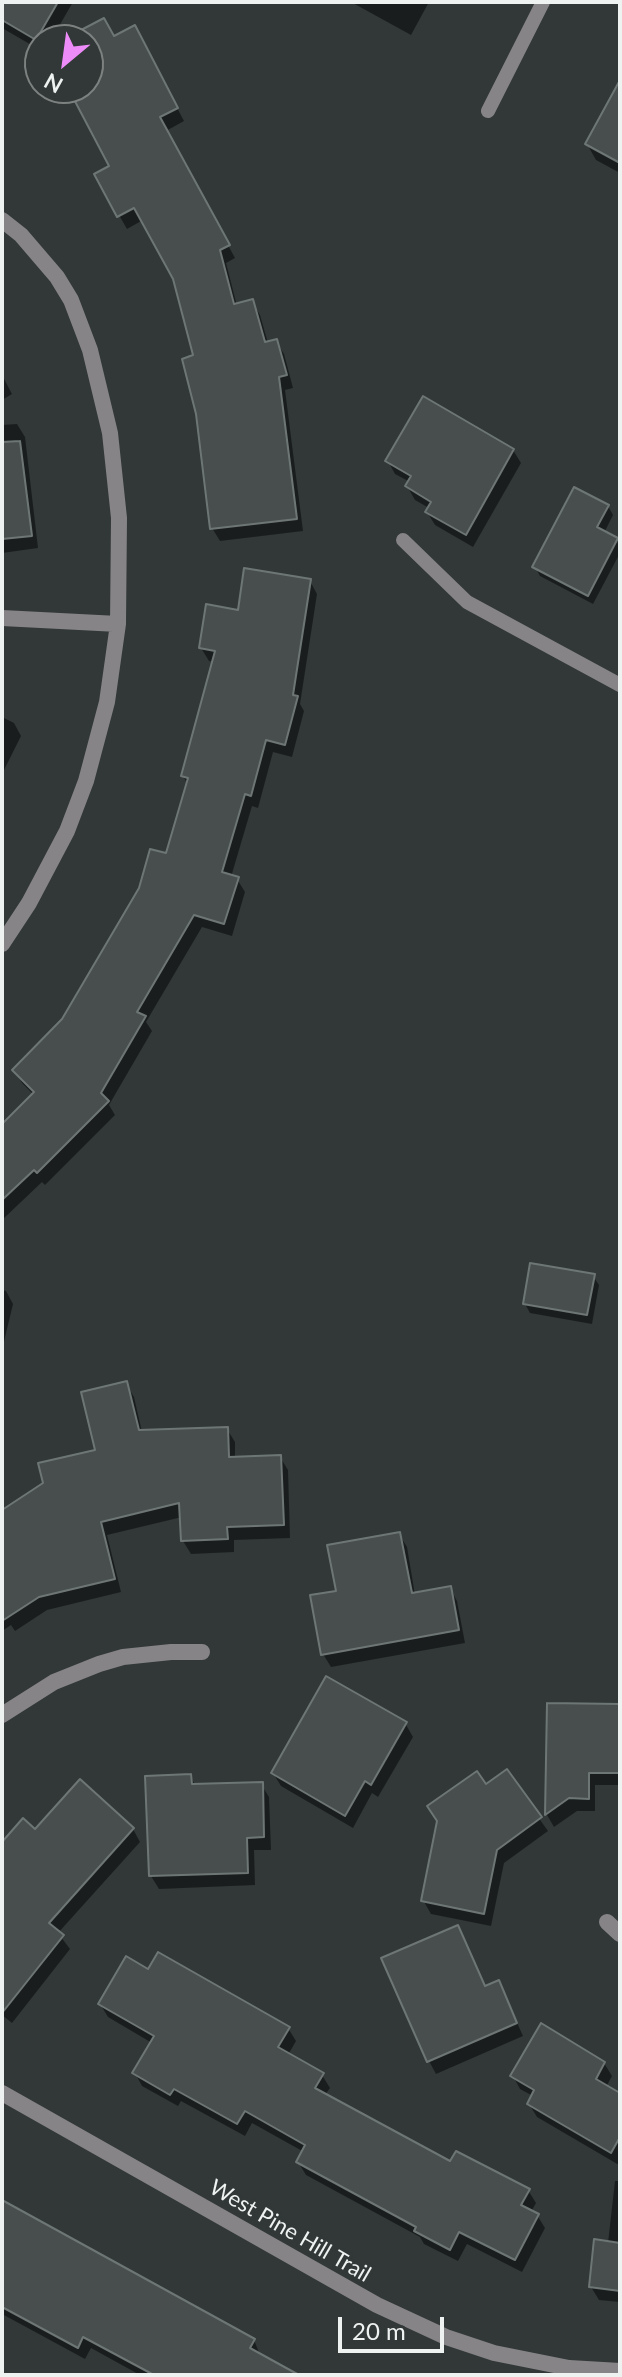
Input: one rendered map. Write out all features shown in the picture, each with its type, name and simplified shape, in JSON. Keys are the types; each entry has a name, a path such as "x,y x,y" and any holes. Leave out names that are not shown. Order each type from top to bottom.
{"street":[{"path":"2,220 21,235 57,277 71,300 90,350 110,433 119,518 118,624 107,702 86,781 67,831 29,903 2,944"},
{"path":"2,618 118,624"},
{"path":"2,1715 54,1682 99,1664 123,1657 202,1652"},
{"path":"607,1922 620,1934"},
{"name":"West Pine Hill Trail","path":"2,2093 377,2305 446,2337 494,2353 569,2368 620,2371"}],"lane":[{"path":"488,111 543,2"},
{"path":"403,540 467,602 620,685"}],"building":[{"path":"2,2 58,2 45,24 24,24 24,33 2,20"},
{"path":"104,18 114,36 135,25 178,108 160,117 230,245 220,250 234,304 253,299 265,342 277,339 287,375 279,377 297,519 210,529 196,414 182,359 193,355 173,279 134,208 117,217 94,174 109,166 76,104 104,104 104,24 93,24"},
{"path":"620,80 620,163 585,144"},
{"path":"423,396 514,449 466,535 425,512 431,502 405,486 411,476 385,461"},
{"path":"20,441 32,536 2,539 2,442"},
{"path":"574,487 609,505 597,527 618,538 588,596 532,567"},
{"path":"244,568 311,579 293,695 298,696 285,745 266,740 251,796 245,794 222,872 239,877 224,924 194,915 137,1012 146,1016 101,1093 109,1101 37,1173 34,1170 2,1200 2,1124 34,1092 12,1070 62,1019 139,888 150,849 166,853 188,778 181,776 215,651 199,648 206,604 238,610"},
{"path":"530,1263 595,1274 587,1315 523,1304"},
{"path":"127,1381 139,1430 228,1427 229,1457 281,1455 284,1525 227,1527 228,1539 181,1541 179,1503 101,1522 115,1579 39,1597 2,1621 2,1510 43,1483 38,1463 95,1450 81,1392"},
{"path":"400,1532 412,1593 451,1586 459,1630 321,1655 310,1595 336,1591 327,1545"},
{"path":"326,1676 407,1722 371,1785 365,1781 345,1816 271,1773"},
{"path":"547,1703 620,1704 620,1773 589,1773 589,1799 569,1798 545,1815"},
{"path":"507,1769 542,1817 497,1850 484,1914 421,1901 437,1821 427,1806 477,1771 486,1784"},
{"path":"191,1774 192,1784 263,1782 264,1837 247,1838 248,1873 149,1876 145,1776"},
{"path":"80,1779 134,1828 49,1923 64,1935 2,2013 2,1842 23,1818 35,1829"},
{"path":"458,1925 485,1986 499,1980 517,2023 427,2062 381,1958"},
{"path":"158,1952 290,2027 278,2047 324,2073 315,2088 450,2161 456,2151 530,2189 521,2205 539,2214 515,2260 459,2232 450,2250 414,2231 416,2227 296,2162 305,2145 245,2111 237,2124 174,2089 170,2095 132,2073 154,2036 98,2004 126,1956 148,1969"},
{"path":"541,2023 605,2062 596,2079 620,2093 620,2137 611,2153 527,2104 534,2090 510,2076"},
{"path":"2,2200 255,2339 250,2348 299,2375 154,2375 83,2337 78,2348 2,2307"},
{"path":"594,2239 620,2243 620,2291 589,2287"}]}
